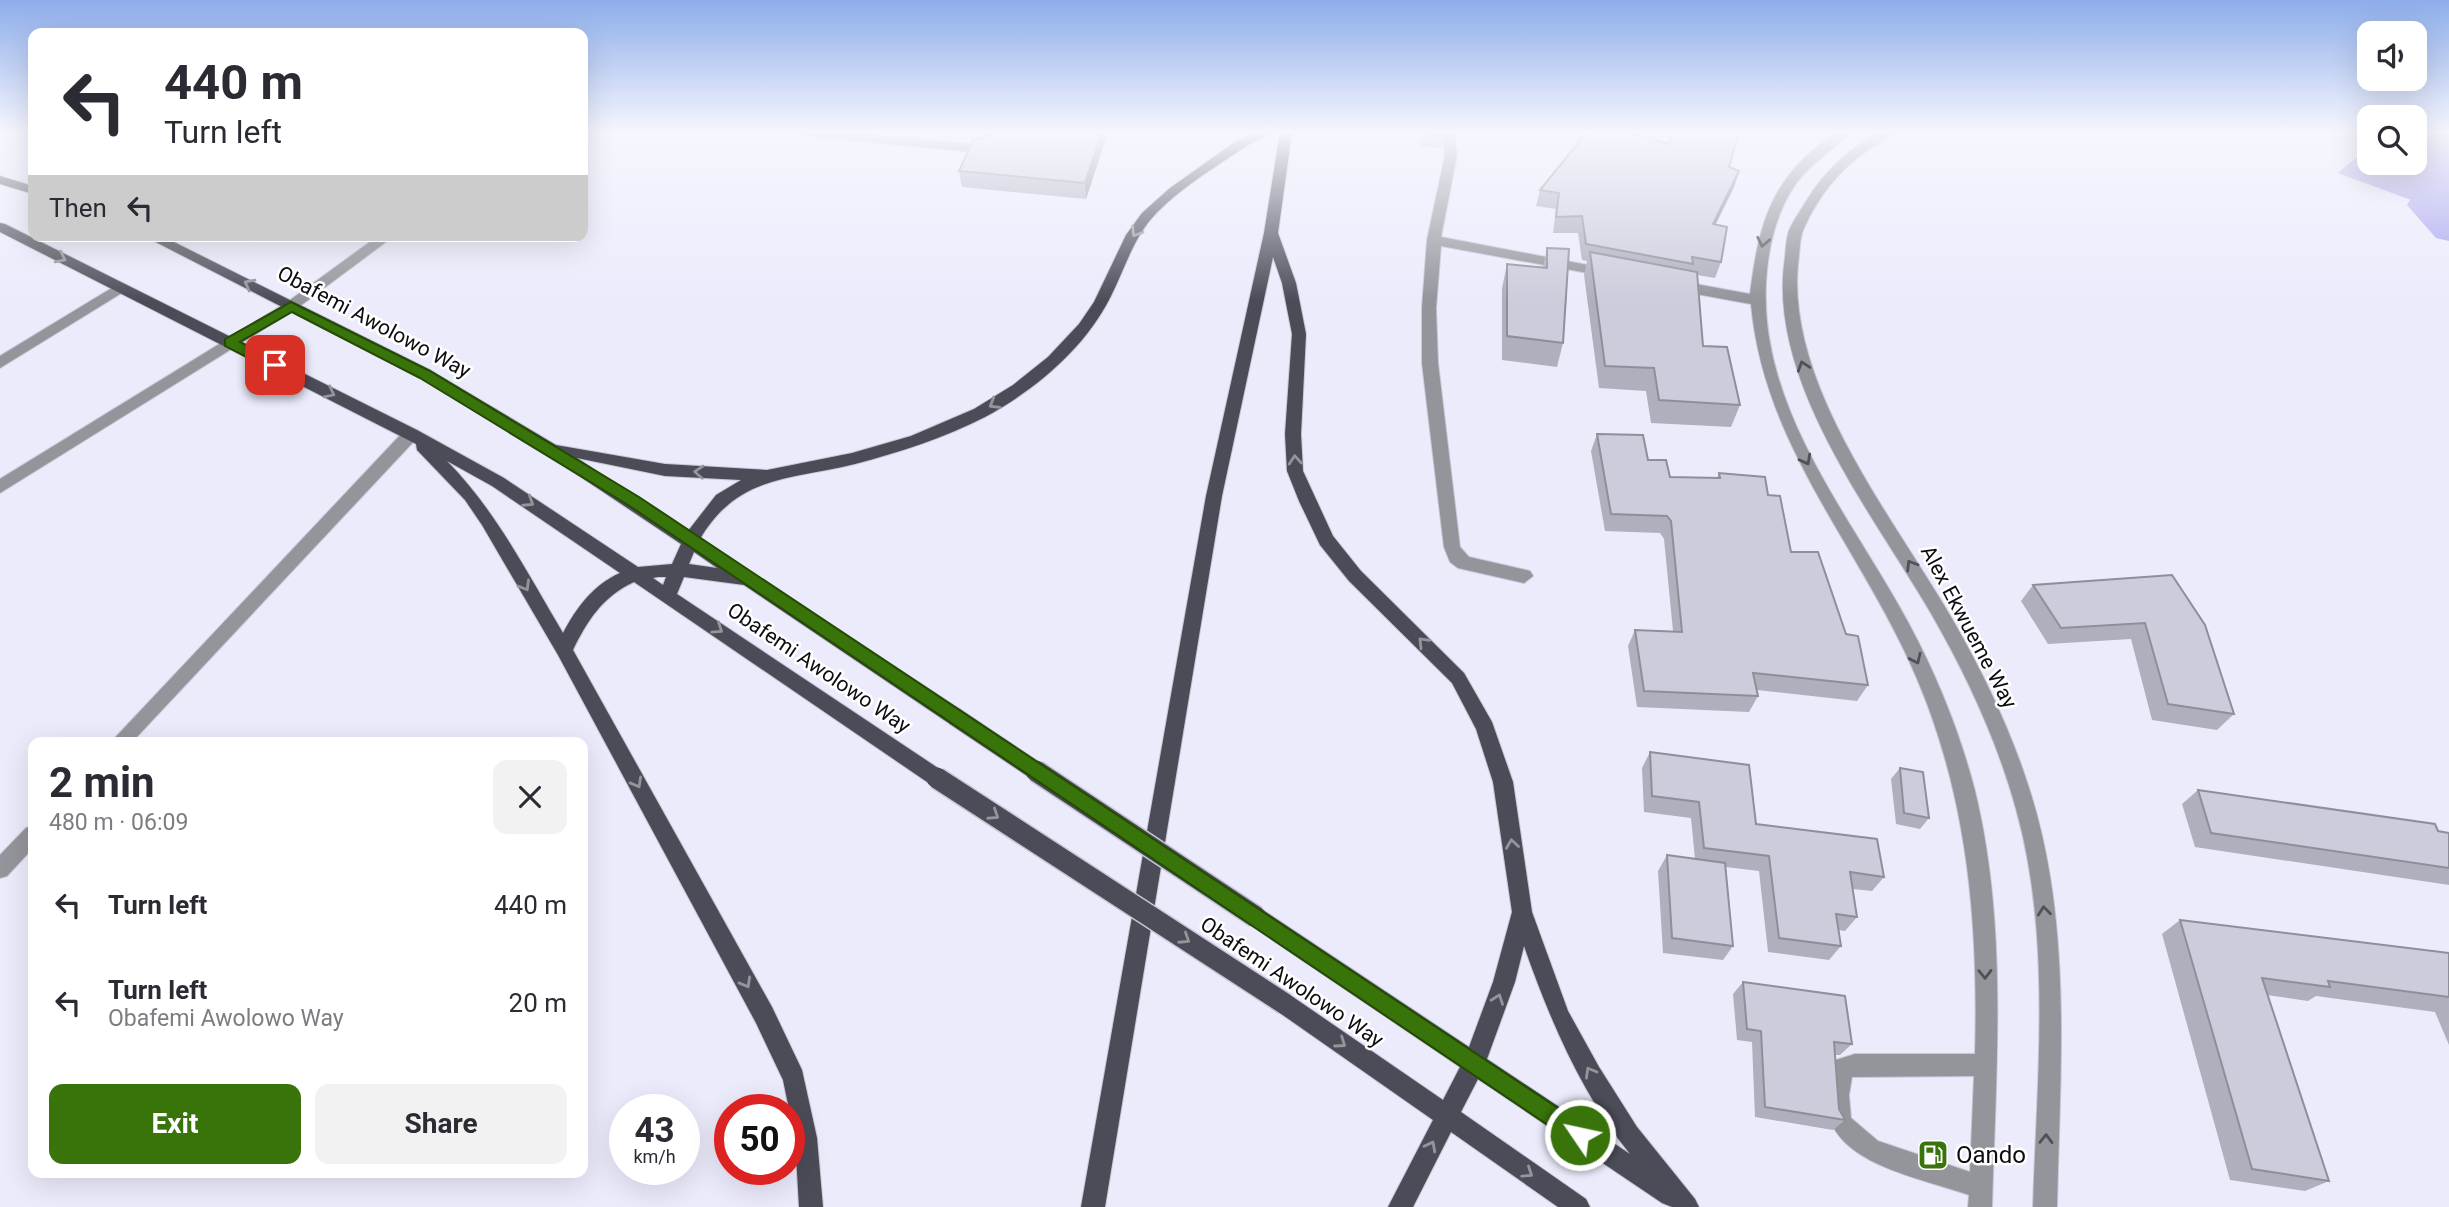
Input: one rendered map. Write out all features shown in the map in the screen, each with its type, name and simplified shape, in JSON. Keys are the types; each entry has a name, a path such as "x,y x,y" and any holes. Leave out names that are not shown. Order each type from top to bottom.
{"main road":[{"path":"668,595 690,539 713,509 734,490 768,475 852,459 919,438 968,419 1016,391 1052,362 1080,333 1101,302 1139,226 1163,200 1179,188"},
{"path":"1093,1207 1214,496 1271,233 1278,188"},
{"name":"Obafemi Awolowo Way","path":"0,227 28,241"},
{"path":"1271,233 1289,284 1299,334 1293,434 1295,471 1326,540 1355,576 1458,678 1485,728 1503,782 1522,912 1559,1016 1591,1075 1629,1135 1687,1207"},
{"name":"Obafemi Awolowo Way","path":"30,242 411,434 498,482 937,778 1285,1004 1578,1207"},
{"name":"Obafemi Awolowo Way","path":"162,242 425,374 548,447 753,581 1687,1207"},
{"path":"411,434 471,496 564,650 764,1015 794,1078 806,1138 811,1207"},
{"path":"548,447 666,470 768,475"},
{"path":"564,650 576,620 594,596 636,573 678,569 753,581"},
{"path":"1400,1207 1474,1063 1504,982 1522,912"}],"street":[{"path":"1444,188 1434,240 1429,308 1430,363 1452,547 1464,563 1524,576"},
{"path":"1786,188 1777,200 1761,254 1757,300 1757,321 1781,404 1836,515 1893,610 1944,724 1965,790 1976,844 1983,904 1983,1065 1980,1197 1872,1150 1841,1124 1838,1080 1844,1068 1855,1065 1983,1065"},
{"name":"Alex Ekwueme Way","path":"1821,188 1803,211 1790,269 1793,326 1801,365 1839,447 1937,607 1984,695 2007,751 2027,813 2039,871 2046,934 2045,1207"},
{"path":"1434,240 1622,275"},
{"path":"0,487 291,306 379,242"},
{"path":"1663,283 1757,300"},
{"path":"0,363 120,288"},
{"path":"125,737 411,434"},
{"path":"0,869 28,839"}],"shaded area":[{"path":"2379,188 2449,188 2449,214"}],"building":[{"path":"1731,188 1713,224 1727,227 1721,262 1692,257 1693,264 1586,244 1582,216 1556,217 1559,193 1540,190"},
{"path":"1547,248 1569,249 1563,343 1507,336 1507,264 1547,268"},
{"path":"1590,252 1697,272 1703,346 1727,347 1740,405 1659,400 1654,368 1605,366"},
{"path":"1597,434 1643,435 1648,460 1666,460 1670,477 1720,478 1719,473 1765,477 1768,495 1780,496 1791,552 1818,552 1846,634 1858,636 1868,685 1753,673 1758,696 1644,691 1635,630 1682,632 1671,521 1667,516 1611,514"},
{"path":"2172,575 2205,625 2234,714 2168,704 2145,623 2061,628 2033,585"},
{"path":"1650,752 1749,765 1756,824 1877,839 1884,877 1850,872 1857,917 1836,914 1841,946 1779,938 1769,856 1704,848 1699,802 1652,796"},
{"path":"1900,768 1923,772 1929,818 1904,813"},
{"path":"2198,790 2435,824 2438,831 2449,833 2449,868 2211,833"},
{"path":"1667,855 1725,863 1733,946 1672,938"},
{"path":"2180,920 2449,953 2449,997 2328,981 2330,987 2262,978 2329,1181 2252,1169"},
{"path":"1743,982 1845,996 1852,1044 1834,1042 1839,1109 1845,1120 1765,1107 1761,1031 1747,1029"}],"waterway":[{"path":"2425,205 2449,230"}],"place":[{"name":"Oando","path":"1933,1155"}],"route":[{"path":"275,365 230,342 291,306 425,374 633,501 1580,1135"}]}
